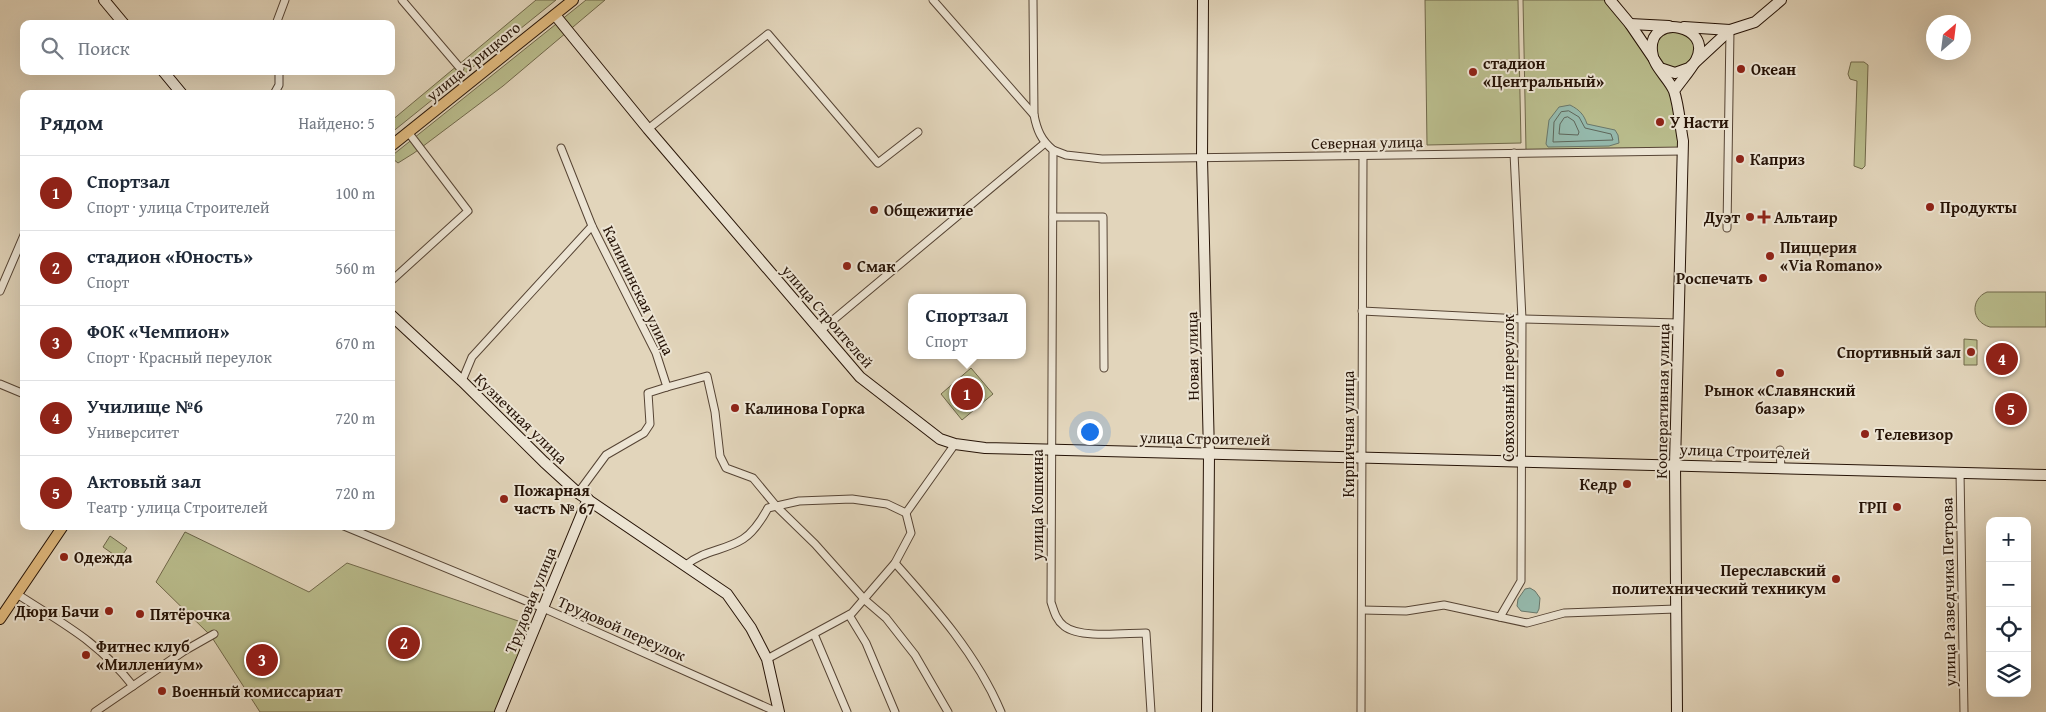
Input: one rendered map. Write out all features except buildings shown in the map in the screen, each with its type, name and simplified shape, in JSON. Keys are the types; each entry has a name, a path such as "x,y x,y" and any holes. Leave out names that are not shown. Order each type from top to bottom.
{"main road":[{"name":"улица Урицкого","path":"395,143 573,0"},
{"path":"0,619 60,530"}],"street":[{"path":"104,0 121,20"},
{"path":"278,20 285,0"},
{"path":"402,0 460,68"},
{"path":"933,0 1034,115"},
{"path":"1033,0 1034,115 1038,132 1045,143 1053,150"},
{"name":"Новая улица","path":"1203,0 1202,158 1210,454 1207,712"},
{"path":"1610,0 1630,24 1660,68 1669,72 1681,72 1689,68 1730,30"},
{"path":"1630,24 1730,30 1755,22 1781,0"},
{"name":"улица Строителей","path":"555,14 648,129 860,377 940,439 955,444 985,448 1051,450 1675,464 2046,475"},
{"path":"1670,27 1680,27 1688,30 1698,43 1696,60 1674,91 1653,58 1652,48 1654,38 1661,31 1670,27"},
{"path":"1727,228 1730,30"},
{"path":"648,129 768,34 878,163 918,132"},
{"path":"166,75 179,90"},
{"path":"276,90 279,85 279,75"},
{"name":"Кооперативная улица","path":"1674,91 1683,141 1675,464 1677,712"},
{"path":"395,277 468,210 408,132"},
{"path":"820,331 1045,143"},
{"name":"Калининская улица","path":"561,148 592,226 656,353 667,387"},
{"name":"Северная улица","path":"1053,150 1066,155 1102,159 1683,151"},
{"name":"улица Кошкина","path":"1053,150 1051,602 1055,615 1064,626 1077,634 1146,633 1151,712"},
{"name":"Совхозный переулок","path":"1500,617 1521,581 1522,319 1514,153"},
{"name":"Кирпичная улица","path":"1361,712 1363,156"},
{"path":"1053,217 1103,216 1104,368"},
{"path":"462,381 472,357 592,226"},
{"path":"0,292 20,244"},
{"path":"1362,311 1522,319 1679,323"},
{"name":"Кузнечная улица","path":"395,319 578,493 726,594 751,628 767,659 778,712"},
{"path":"578,493 606,455 644,433 650,424 648,393 707,376 715,412 720,456 726,468 753,478 777,507 815,544 865,600 886,618 915,656 948,712"},
{"path":"0,384 20,392"},
{"path":"767,659 849,615 865,600 895,563 911,533 906,513 955,444"},
{"path":"1780,450 1781,468"},
{"name":"улица Разведчика Петрова","path":"1960,472 1964,712"},
{"path":"686,565 697,556 724,548 744,538 758,524 768,508 799,501 852,499 887,504 906,513"},
{"name":"Трудовая улица","path":"500,712 588,500"},
{"name":"Трудовой переулок","path":"354,530 542,608 778,712"},
{"path":"895,563 936,608 973,659 991,688 1001,712"},
{"path":"17,594 62,621 90,641 115,663 133,686"},
{"path":"1362,610 1406,611 1444,604 1527,623 1564,613 1676,609"},
{"path":"849,615 866,643 895,712"},
{"path":"95,712 204,638 214,634"},
{"path":"814,634 847,712"}],"green space":[{"path":"536,0 556,0 395,130 395,118"},
{"path":"586,0 605,0 503,86 414,153 398,163 395,161 395,153"},
{"name":"стадион «Центральный»","path":"1425,0 1518,0 1521,143 1427,145"},
{"path":"1523,0 1605,0 1627,26 1671,93 1679,148 1526,150"},
{"path":"1663,31 1687,31 1697,50 1688,67 1669,71 1654,57 1656,39"},
{"path":"1851,62 1864,62 1868,65 1865,166 1862,169 1854,166 1857,81 1850,79 1848,74"},
{"path":"1987,292 2046,292 2046,327 1990,327 1984,324 1976,316 1975,305 1981,295"},
{"name":"Спортивный зал","path":"1964,339 1977,340 1977,365 1964,365"},
{"path":"971,368 993,394 962,420 941,394"},
{"path":"185,532 309,592 347,563 533,626 498,712 260,712 211,636 156,582"},
{"path":"110,536 127,548 120,559 103,547"}],"water":[{"path":"1570,105 1581,113 1587,124 1615,130 1619,143 1609,146 1548,147 1546,144 1549,120 1559,107"},
{"path":"1530,588 1540,598 1537,613 1521,611 1517,606 1518,599 1525,589"}],"place":[{"name":"Океан","path":"1741,69"},
{"name":"стадион «Центральный»","path":"1473,72"},
{"name":"У Насти","path":"1660,122"},
{"name":"Каприз","path":"1740,159"},
{"name":"Продукты","path":"1930,207"},
{"name":"Общежитие","path":"874,210"},
{"name":"Дуэт","path":"1750,217"},
{"name":"Альтаир","path":"1764,217"},
{"name":"Пиццерия «Via Romano»","path":"1770,256"},
{"name":"Смак","path":"847,266"},
{"name":"Роспечать","path":"1763,278"},
{"name":"Спортивный зал","path":"1971,352"},
{"name":"Училище №6","path":"2002,359"},
{"name":"Рынок «Славянский базар»","path":"1780,373"},
{"name":"Спортзал","path":"967,394"},
{"name":"Калинова Горка","path":"735,408"},
{"name":"Актовый зал","path":"2011,409"},
{"name":"Телевизор","path":"1865,434"},
{"name":"Кедр","path":"1627,484"},
{"name":"Пожарная часть № 67","path":"504,499"},
{"name":"ГРП","path":"1897,507"},
{"name":"Одежда","path":"64,557"},
{"name":"Переславский политехнический техникум","path":"1836,579"},
{"name":"Дюри Бачи","path":"109,611"},
{"name":"Пятёрочка","path":"140,614"},
{"name":"стадион «Юность»","path":"404,643"},
{"name":"Фитнес клуб «Миллениум»","path":"86,655"},
{"name":"ФОК «Чемпион»","path":"262,660"},
{"name":"Военный комиссариат","path":"162,691"}]}
